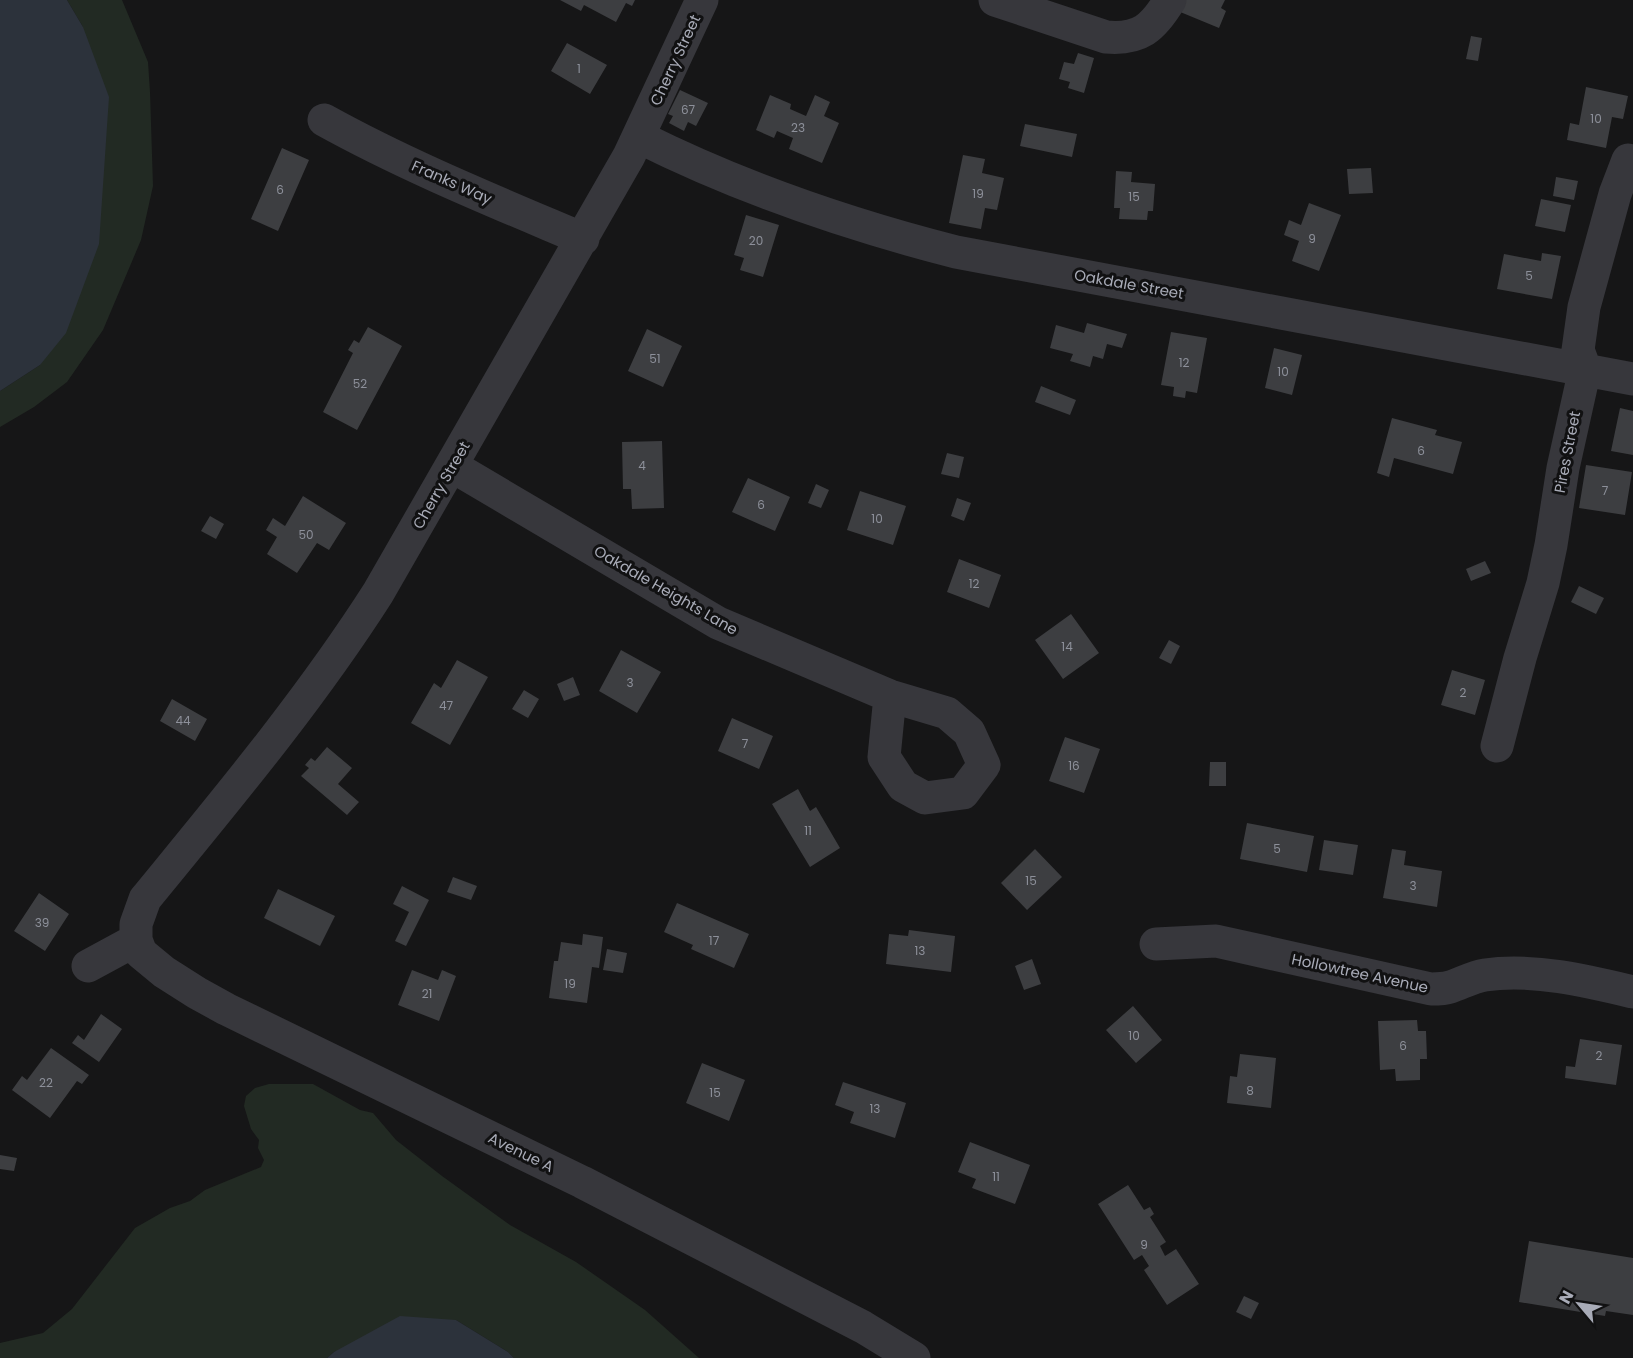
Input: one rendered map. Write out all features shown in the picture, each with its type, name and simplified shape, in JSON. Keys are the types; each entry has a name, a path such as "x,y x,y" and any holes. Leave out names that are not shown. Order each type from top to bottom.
{"street":[{"name":"Cherry Street","path":"135,940 136,924 145,899 250,770 333,660 378,593 583,239 639,137 702,0"},
{"path":"995,0 1099,35 1120,38 1143,32 1155,22 1170,0"},
{"name":"Franks Way","path":"324,120 419,168 583,239"},
{"name":"Oakdale Street","path":"639,137 710,170 843,219 956,252 1633,379"},
{"name":"Pires Street","path":"1497,746 1520,658 1543,584 1563,468 1585,369 1578,350 1584,307 1615,194 1628,160"},
{"name":"Oakdale Heights Lane","path":"452,466 718,623 890,696"},
{"path":"88,966 135,940"},
{"name":"Avenue A","path":"135,940 141,953 164,972 226,1009 582,1182 863,1327 914,1358"},
{"name":"Hollowtree Avenue","path":"1156,944 1216,941 1431,989 1449,987 1484,975 1506,974 1551,976 1633,992"}],"shaded area":[{"path":"0,0 67,0 83,27 109,97 99,244 66,333 40,365 0,391"},
{"path":"67,0 122,0 148,62 153,186 141,240 103,330 67,382 34,407 0,427 0,391 40,365 83,27"},
{"path":"269,1084 313,1084 360,1110 373,1113 396,1140 442,1176 510,1225 576,1262 645,1310 699,1358 514,1358 456,1320 334,1352 327,1358 0,1358 0,1343 43,1333 72,1309 135,1228 170,1208 190,1201 205,1190 261,1167 264,1160 258,1148 259,1140 251,1129 244,1106 246,1096 255,1088"},
{"path":"400,1316 456,1320 514,1358 327,1358"}],"building":[{"path":"560,0 635,0 632,6 626,3 616,22 584,5 581,11"},
{"path":"1177,0 1225,0 1221,8 1226,11 1219,28 1173,9"},
{"path":"1471,36 1482,38 1478,61 1466,59"},
{"path":"567,43 607,65 590,94 551,71"},
{"path":"1078,53 1094,58 1084,93 1068,88 1070,82 1059,79 1064,62 1074,64"},
{"path":"1586,87 1628,96 1623,119 1612,117 1606,148 1567,140 1570,123 1579,125"},
{"path":"680,90 708,103 696,126 688,122 684,131 669,123 673,116 668,114"},
{"path":"770,95 791,104 790,109 806,116 815,95 830,102 824,116 839,123 822,163 789,149 793,138 777,131 774,138 756,130"},
{"path":"1025,124 1077,134 1072,157 1020,146"},
{"path":"282,148 309,160 278,231 251,219"},
{"path":"963,155 985,159 982,173 1004,178 997,210 985,208 981,229 949,223"},
{"path":"1371,168 1373,193 1349,194 1347,169"},
{"path":"1116,171 1132,172 1131,182 1155,184 1153,211 1148,211 1147,220 1119,219 1120,208 1114,208"},
{"path":"1556,177 1578,181 1574,200 1553,196"},
{"path":"1541,199 1571,205 1565,232 1535,226"},
{"path":"1309,203 1341,215 1319,271 1292,261 1299,241 1284,235 1289,220 1301,225"},
{"path":"746,215 779,225 763,277 740,270 744,258 734,255"},
{"path":"1542,253 1561,256 1552,299 1497,289 1504,254 1541,261"},
{"path":"1087,323 1127,334 1122,348 1107,344 1103,359 1093,356 1090,367 1070,361 1073,354 1050,348 1056,325 1084,333"},
{"path":"368,327 402,346 357,430 323,412 353,353 348,350 354,340 359,343"},
{"path":"647,329 682,346 663,387 628,371"},
{"path":"1171,332 1207,338 1197,393 1186,391 1185,398 1173,396 1174,387 1161,385"},
{"path":"1274,348 1302,355 1292,395 1265,388"},
{"path":"1041,386 1076,400 1070,415 1035,402"},
{"path":"1620,408 1633,411 1633,455 1611,451"},
{"path":"1392,418 1437,430 1435,435 1462,442 1453,474 1394,458 1389,477 1377,473"},
{"path":"662,441 664,508 632,509 631,489 623,489 622,442"},
{"path":"947,453 964,457 959,478 941,474"},
{"path":"1586,465 1632,472 1625,515 1579,508"},
{"path":"748,478 790,497 775,531 732,512"},
{"path":"816,484 829,490 821,508 808,503"},
{"path":"860,491 906,506 893,545 847,530"},
{"path":"303,496 346,523 329,550 317,543 297,573 267,554 277,537 266,530 273,518 285,526"},
{"path":"957,498 971,503 964,521 951,516"},
{"path":"210,516 224,524 216,539 201,531"},
{"path":"959,559 1001,575 989,608 947,592"},
{"path":"1485,561 1491,573 1471,581 1466,569"},
{"path":"1579,586 1604,598 1596,614 1571,602"},
{"path":"1071,614 1099,653 1063,679 1035,640"},
{"path":"1169,640 1180,646 1171,664 1159,658"},
{"path":"621,650 661,672 637,713 599,691"},
{"path":"457,660 488,677 450,745 411,723 434,683 441,688"},
{"path":"1452,670 1485,680 1475,715 1441,705"},
{"path":"573,677 580,695 564,701 557,684"},
{"path":"524,690 539,699 528,718 512,709"},
{"path":"172,699 207,719 195,741 160,721"},
{"path":"732,718 773,736 759,769 718,751"},
{"path":"1065,737 1100,749 1084,793 1049,781"},
{"path":"327,747 352,768 338,784 359,802 347,815 301,776 309,768 305,765 311,758 315,761"},
{"path":"1210,762 1226,762 1226,786 1209,786"},
{"path":"798,789 810,811 816,807 840,848 810,867 772,804"},
{"path":"1247,823 1314,836 1307,872 1240,859"},
{"path":"1324,840 1358,845 1353,875 1319,870"},
{"path":"1035,849 1062,877 1027,910 1001,883"},
{"path":"1392,849 1406,851 1404,865 1442,871 1437,907 1383,898"},
{"path":"453,877 477,886 471,900 447,892"},
{"path":"402,886 429,900 406,946 395,941 409,912 393,904"},
{"path":"278,889 335,916 320,946 264,918"},
{"path":"39,893 69,914 45,951 14,931"},
{"path":"677,903 749,934 734,968 691,949 693,945 664,932"},
{"path":"909,930 955,936 951,972 886,964 889,934 908,936"},
{"path":"583,934 603,937 599,968 592,967 587,1003 549,998 554,961 558,961 561,942 582,945"},
{"path":"607,949 627,953 623,973 603,970"},
{"path":"1032,959 1041,984 1024,990 1015,966"},
{"path":"412,970 438,980 442,970 456,976 439,1021 398,1005"},
{"path":"1133,1006 1162,1040 1136,1063 1106,1030"},
{"path":"101,1014 122,1029 99,1062 72,1043 78,1035 84,1040"},
{"path":"1417,1020 1418,1031 1426,1031 1427,1059 1420,1059 1420,1080 1396,1081 1395,1069 1380,1070 1378,1021"},
{"path":"1580,1039 1622,1045 1616,1085 1565,1078 1566,1066 1575,1067"},
{"path":"51,1048 89,1075 82,1084 77,1081 50,1118 12,1090 22,1076 27,1080"},
{"path":"1240,1054 1276,1058 1271,1108 1227,1103 1230,1076 1237,1077"},
{"path":"702,1063 745,1080 729,1121 686,1103"},
{"path":"843,1082 906,1103 895,1138 850,1123 854,1112 835,1105"},
{"path":"970,1142 1030,1165 1015,1204 972,1188 976,1179 958,1172"},
{"path":"0,1155 17,1158 14,1171 0,1169"},
{"path":"1128,1185 1144,1210 1150,1207 1154,1214 1150,1217 1166,1242 1160,1246 1165,1256 1176,1249 1199,1284 1167,1305 1144,1270 1149,1266 1142,1255 1134,1260 1098,1204"},
{"path":"1529,1241 1633,1258 1633,1315 1606,1311 1605,1316 1519,1302"},
{"path":"1244,1296 1259,1303 1251,1319 1236,1312"}]}
